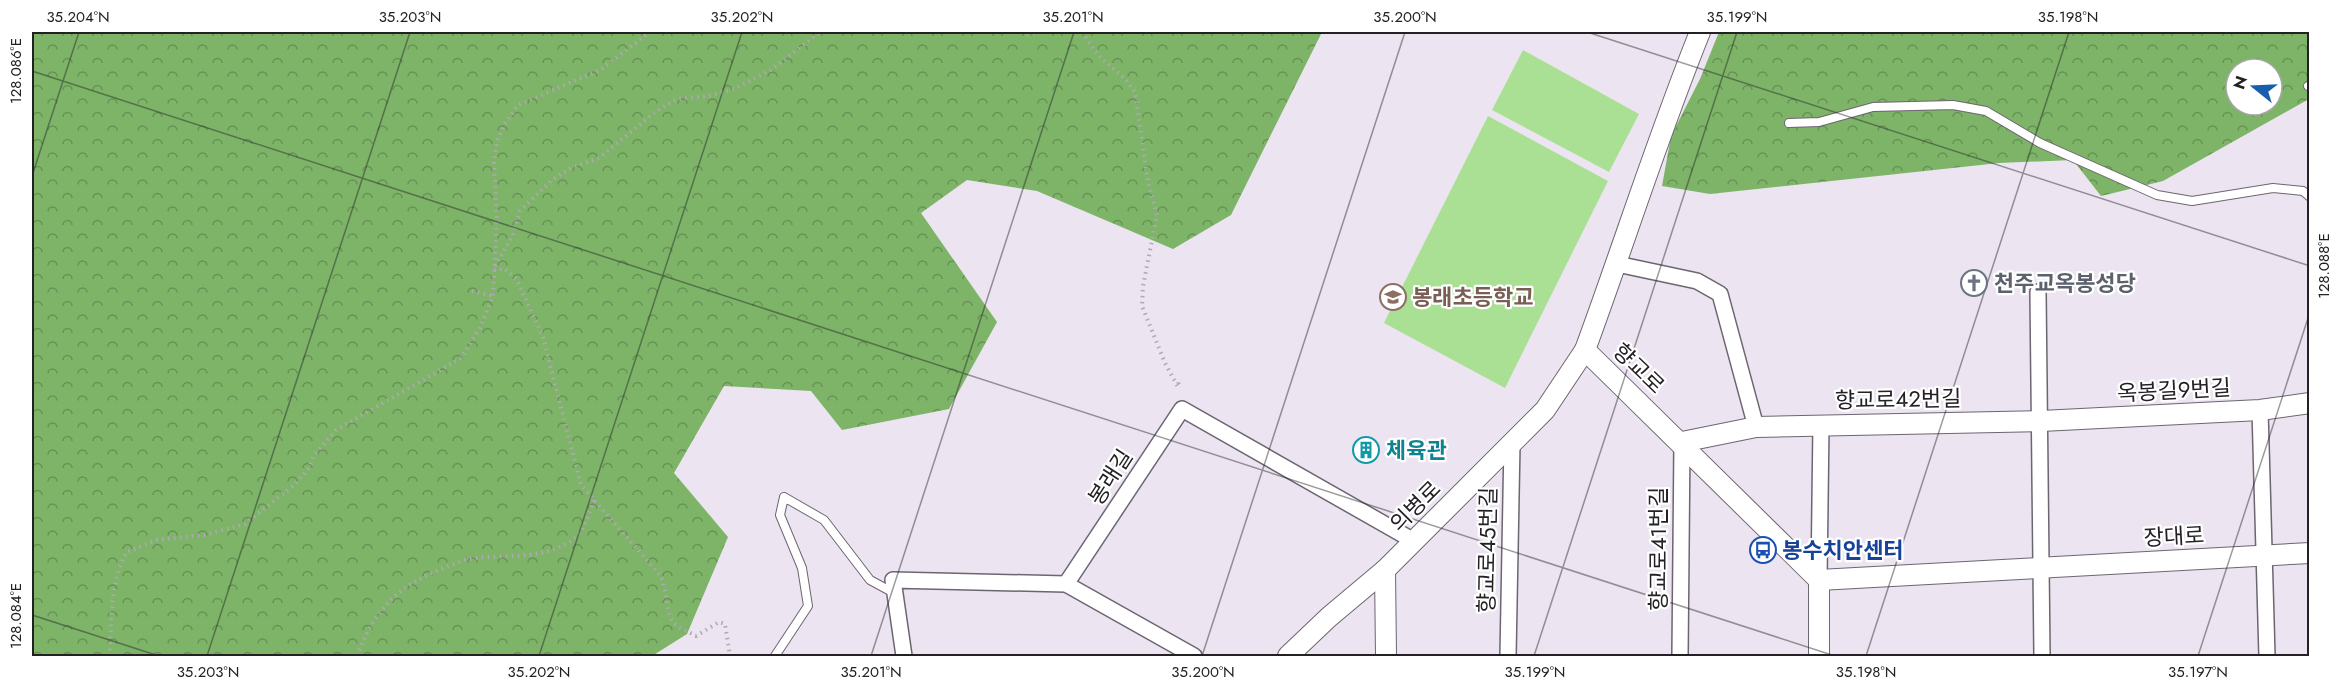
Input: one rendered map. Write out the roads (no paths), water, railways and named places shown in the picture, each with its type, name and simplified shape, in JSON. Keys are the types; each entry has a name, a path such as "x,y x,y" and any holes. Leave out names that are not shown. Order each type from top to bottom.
{"street":[{"name":"향교로","path":"1700,32 1646,171 1617,264 1585,350 1682,442 1819,580"},
{"path":"1617,264 1697,281 1720,294 1756,427"},
{"path":"2038,292 2042,657"},
{"name":"의병로","path":"1288,657 1329,617 1385,570 1545,410 1585,350"},
{"name":"옥봉길9번길","path":"2041,421 2260,410 2310,403"},
{"name":"봉래길","path":"1066,584 1182,409 1414,541"},
{"path":"2260,410 2267,657"},
{"name":"향교로42번길","path":"1682,442 1756,427 2041,421"},
{"path":"1819,657 1821,424"},
{"name":"향교로41번길","path":"1680,657 1682,442"},
{"name":"향교로45번길","path":"1508,657 1512,443"},
{"name":"장대로","path":"1819,580 2310,553"},
{"path":"1385,570 1386,657"},
{"path":"904,657 893,580 1066,584 1194,657"}],"lane":[{"path":"1789,123 1819,122 1873,107 1953,105 1986,111 2040,143 2157,195 2192,201 2272,188 2303,191 2310,197"},
{"path":"775,657 808,606 802,568 780,515 784,497 824,520 870,580 895,594"}],"place":[{"name":"천주교옥봉성당","path":"1974,283"},
{"name":"봉래초등학교","path":"1393,297"},
{"name":"체육관","path":"1366,450"},
{"name":"봉수치안센터","path":"1763,550"}]}
